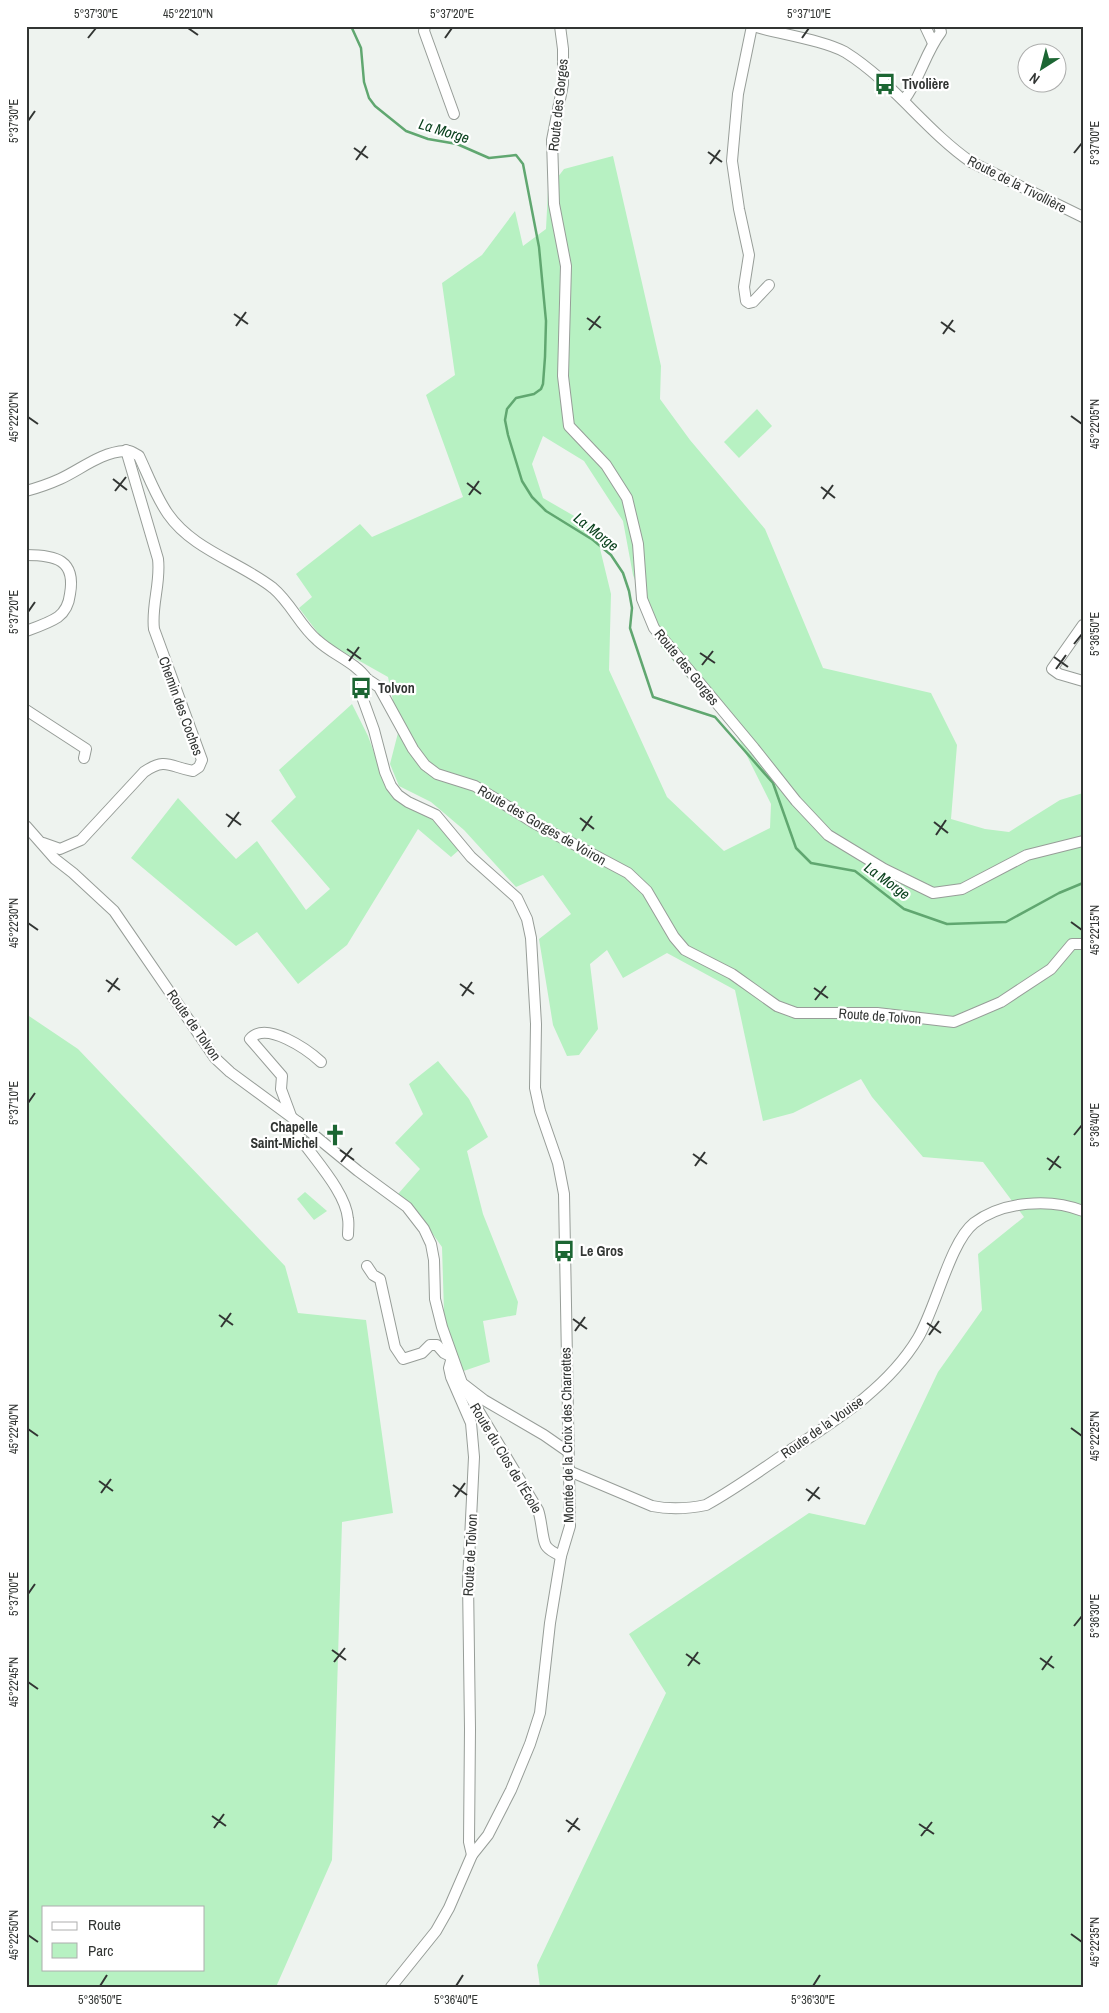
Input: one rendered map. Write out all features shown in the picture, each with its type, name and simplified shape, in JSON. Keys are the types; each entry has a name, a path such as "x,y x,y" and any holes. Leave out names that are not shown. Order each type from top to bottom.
{"street":[{"path":"425,26 424,31 454,114"},
{"name":"Route des Gorges","path":"560,26 563,50 562,84 552,140 554,204 566,266 563,376 569,426 606,465 627,498 638,544 642,599 654,628 796,801 828,835 884,869 933,893 962,889 1027,855 1083,841"},
{"path":"753,26 738,94 732,161 739,209 749,256 744,287 746,301 749,303 754,302 769,285"},
{"name":"Route de la Tivollière","path":"753,26 828,45 844,52 904,100 948,144 971,162 1083,217"},
{"path":"925,26 933,43"},
{"path":"904,100 917,78 933,43 942,32 940,26"},
{"path":"26,491 60,479 89,463 115,452 126,450"},
{"name":"Route des Gorges de Voiron","path":"126,450 139,456 169,515 186,533 205,547 273,588 286,601 313,638 329,651 359,668 367,679 379,687 413,749 425,765 438,774 475,786 534,823 628,872 647,891 674,937"},
{"name":"Chemin des Coches","path":"38,839 60,849 81,840 144,772 156,764 170,764 193,771 199,767 202,760 154,629 153,618 159,572 158,559 126,450"},
{"path":"26,555 54,557 66,564 73,580 69,604 58,616 26,632"},
{"path":"1083,625 1052,669 1059,674 1083,681"},
{"name":"Montée de la Croix des Charrettes","path":"367,679 360,688 360,694 374,730 385,772 391,786 398,795 408,802 436,815 471,857 517,898 527,919 531,938 536,1024 535,1088 540,1111 558,1163 564,1194 567,1451 570,1526 561,1556 550,1623 540,1713 530,1744 511,1790 488,1834 472,1855"},
{"path":"26,710 86,749 84,758"},
{"name":"Route de Tolvon","path":"26,826 55,858 114,912 215,1058 230,1072 294,1120 358,1172 407,1207 424,1229 431,1244 434,1260 435,1299 452,1357 449,1368 451,1377 470,1423 474,1457 468,1581 469,1842 472,1855"},
{"name":"Route de Tolvon","path":"674,937 685,950 732,974 778,1006 796,1013 878,1013 954,1022 1001,1002 1050,969 1072,944 1083,944"},
{"path":"321,1062 307,1049 287,1039 260,1032 250,1039 282,1076 281,1089 294,1120 296,1132 331,1182 343,1204 348,1218 348,1235"},
{"name":"Route de la Vouise","path":"569,1471 652,1506 666,1509 686,1509 706,1505 838,1420 879,1385 900,1364 926,1323 956,1249 963,1236 973,1224 999,1210 1027,1204 1062,1205 1083,1211"},
{"path":"367,1266 373,1275 380,1279 395,1347 403,1359 422,1352 430,1345 437,1345 444,1353 452,1357"},
{"name":"Route du Clos de l'École","path":"452,1357 462,1383 538,1510 542,1522 543,1541 547,1548 561,1556"},
{"path":"462,1383 484,1400 544,1435 567,1451"},
{"path":"391,1987 436,1931 449,1908 472,1855"}],"green space":[{"path":"613,156 661,366 660,399 690,440 765,529 823,668 931,693 957,745 951,819 985,829 1009,832 1060,800 1083,793 1083,1987 540,1987 537,1965 666,1693 629,1634 809,1513 865,1525 938,1372 982,1310 978,1254 1024,1217 983,1162 923,1157 872,1097 861,1079 793,1113 763,1121 735,990 667,953 623,978 607,950 590,964 598,1029 579,1055 567,1056 553,1025 539,939 571,914 543,875 516,887 464,830 431,802 399,786 390,764 399,729 388,677 324,641 299,608 312,597 296,574 360,524 372,537 463,497 426,395 455,375 442,283 482,255 515,211 523,246 546,229 548,190 564,169","holes":["543,436 584,461 623,521 633,575 661,647 735,732 771,804 770,828 724,851 667,797 609,670 611,594 595,528 543,498 532,464"]},
{"path":"757,409 772,426 739,458 724,442"},
{"path":"352,704 368,736 388,791 433,820 459,850 451,857 418,829 347,945 298,984 257,932 236,946 131,858 178,798 236,859 257,841 306,910 330,889 271,821 296,797 279,770"},
{"path":"26,1014 78,1049 285,1266 298,1313 366,1320 393,1513 342,1522 332,1860 276,1987 26,1987"},
{"path":"438,1061 469,1099 488,1137 467,1151 483,1214 518,1302 516,1315 483,1321 490,1362 446,1377 442,1247 420,1216 398,1194 420,1169 395,1143 423,1114 409,1084"},
{"path":"305,1192 327,1211 314,1220 297,1199"}],"waterway":[{"name":"La Morge","path":"351,26 361,48 364,82 369,98 375,106 406,131 428,139 457,144 489,158 516,155 523,164 539,247 546,321 545,357 541,389 534,394 516,398 507,409 505,420 508,435 522,481 532,497 546,511 593,540 611,555 623,573 632,608 630,628 653,697 715,717 773,783 796,848 811,863 855,871 904,909 947,924 1006,922 1059,893 1083,883"}],"place":[{"name":"Tivolière","path":"885,84"},
{"name":"Tolvon","path":"361,688"},
{"name":"Chapelle Saint-Michel","path":"335,1135"},
{"name":"Le Gros","path":"564,1251"}]}
